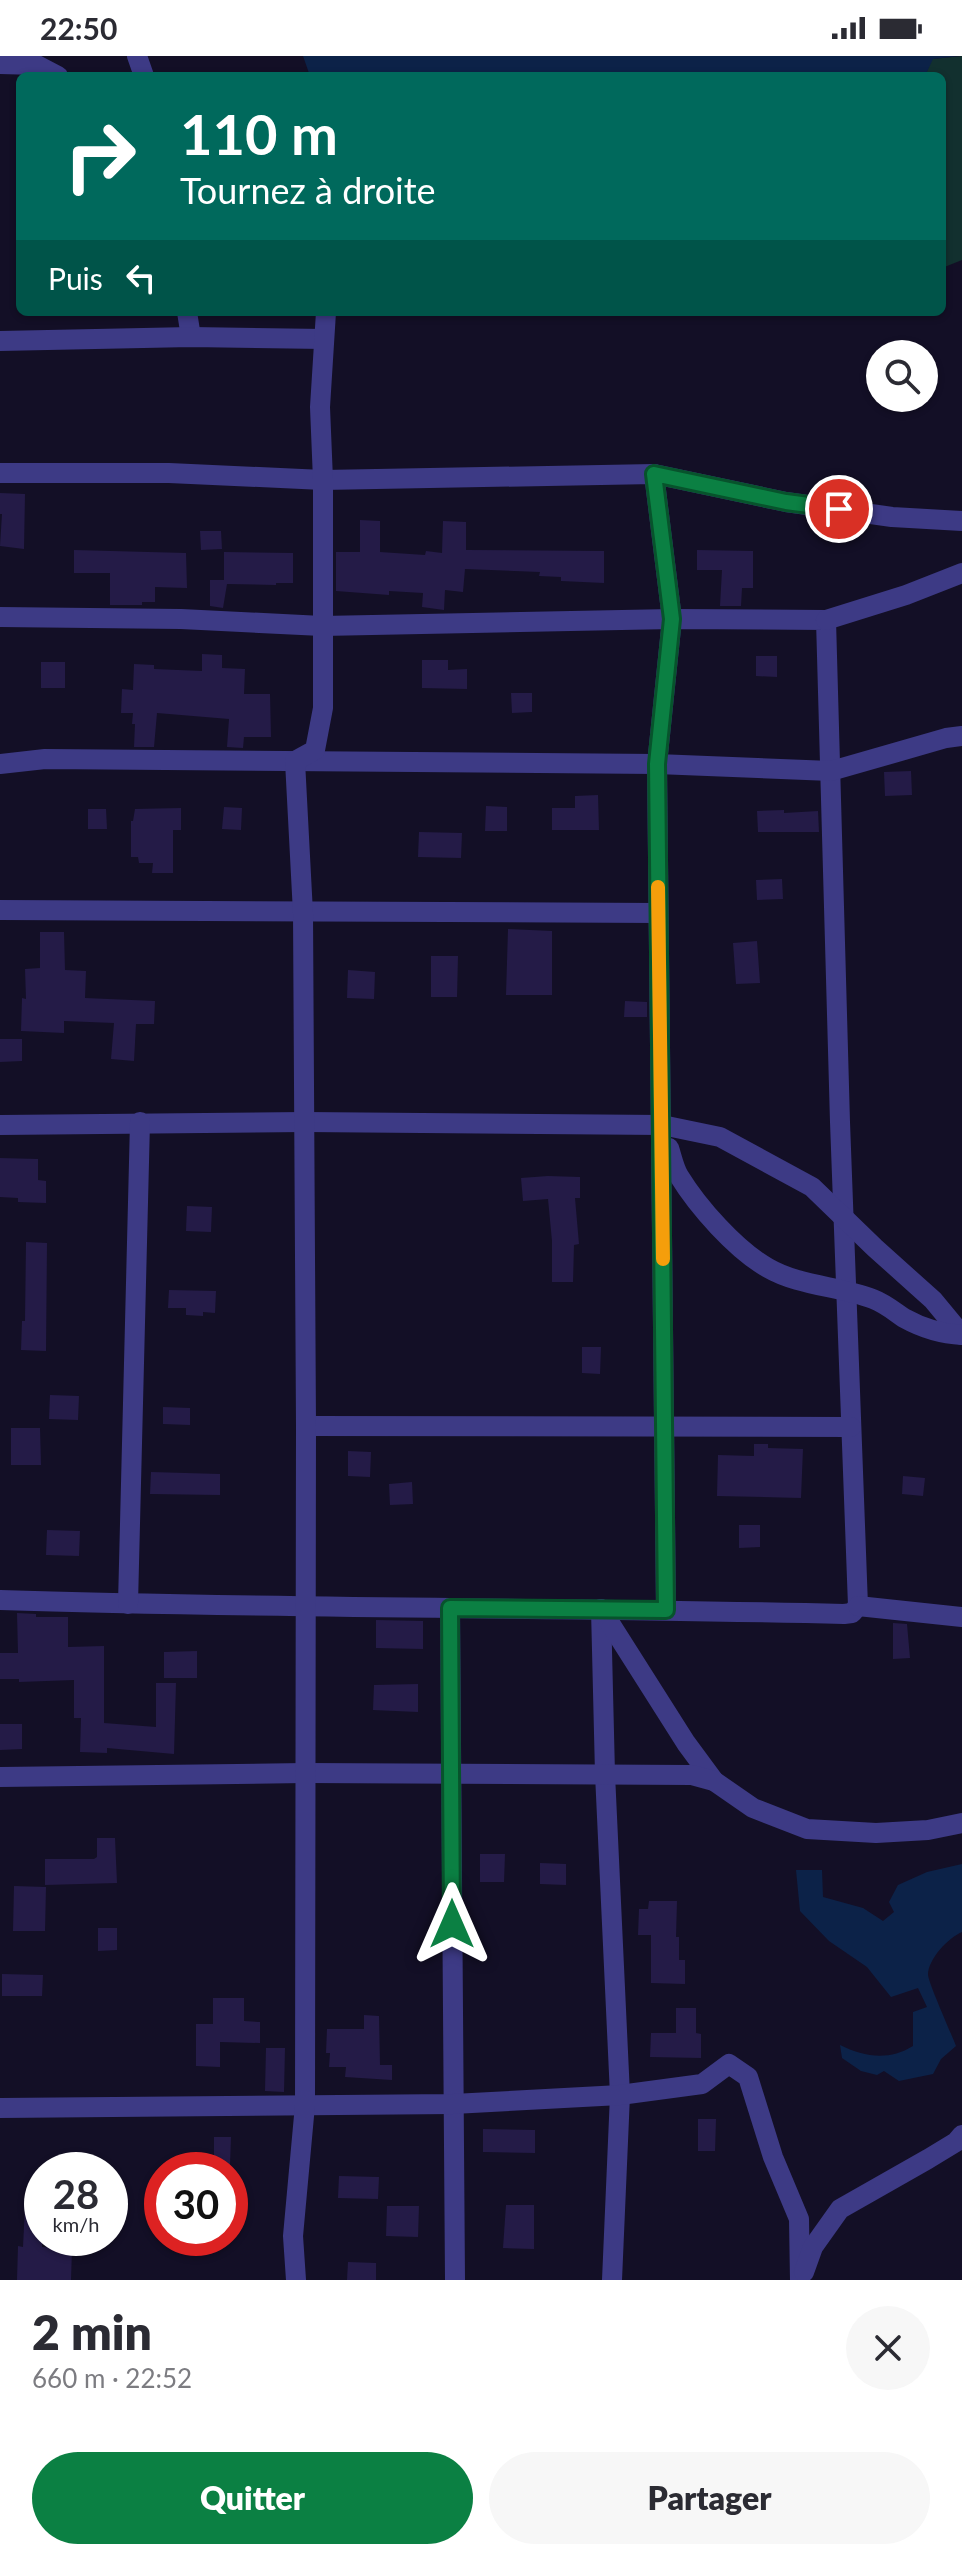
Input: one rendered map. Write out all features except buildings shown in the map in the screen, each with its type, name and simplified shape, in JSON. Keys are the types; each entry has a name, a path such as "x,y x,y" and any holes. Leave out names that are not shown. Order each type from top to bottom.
{"street":[{"path":"0,64 37,65 50,72"},
{"path":"188,316 191,337"},
{"path":"295,761 315,750 323,708 320,407 326,316"},
{"path":"0,341 191,337 324,339"},
{"path":"0,473 169,473 323,480 654,474 786,502 892,517 962,521"},
{"path":"654,474 672,619 657,764 666,1610"},
{"path":"0,617 181,619 322,626 672,619 826,620 906,595 962,573"},
{"path":"0,1600 844,1614 852,1613 858,1606 826,620"},
{"path":"0,764 45,759 657,764 831,771 962,736"},
{"path":"295,761 303,913 306,1426 305,2105 293,2236 296,2280"},
{"path":"0,910 658,913"},
{"path":"128,1604 140,1122"},
{"path":"0,1125 305,1122 662,1125 720,1137 812,1187 933,1300 962,1335"},
{"path":"662,1125 678,1174 708,1214 745,1252 769,1269 799,1280 846,1289 942,1334 962,1335"},
{"path":"306,1426 851,1427"},
{"path":"858,1606 962,1617"},
{"path":"450,1608 455,2280"},
{"path":"601,1609 605,1774 620,2095 612,2280"},
{"path":"601,1609 686,1743 714,1781 753,1808 807,1829 876,1833 928,1830 962,1823"},
{"path":"0,1777 305,1773 605,1774 692,1775 714,1781"},
{"path":"0,2108 453,2104 620,2095 702,2084 729,2064 748,2077 773,2157 799,2219 800,2280"},
{"path":"800,2280 813,2247 840,2209 928,2159 962,2135"}],"green space":[{"path":"962,56 962,260 946,266 946,72 927,72 932,59"}],"water":[{"path":"303,56 959,56 933,59 927,72 309,72"},
{"path":"962,1864 962,1932 940,1950 931,1962 928,1975 956,2046 941,2059 933,2074 899,2081 884,2071 877,2075 861,2071 842,2058 840,2045 876,2056 904,2051 913,2046 913,2012 927,2007 918,1988 891,1997 867,1967 829,1941 800,1911 796,1870 822,1870 823,1897 863,1908 883,1921 894,1912 889,1902 898,1885 927,1872"}],"slow traffic":[{"path":"658,887 663,1259"}],"route":[{"path":"452,1924 450,1608 666,1610 657,764 672,619 654,474 786,502 839,509"}]}
